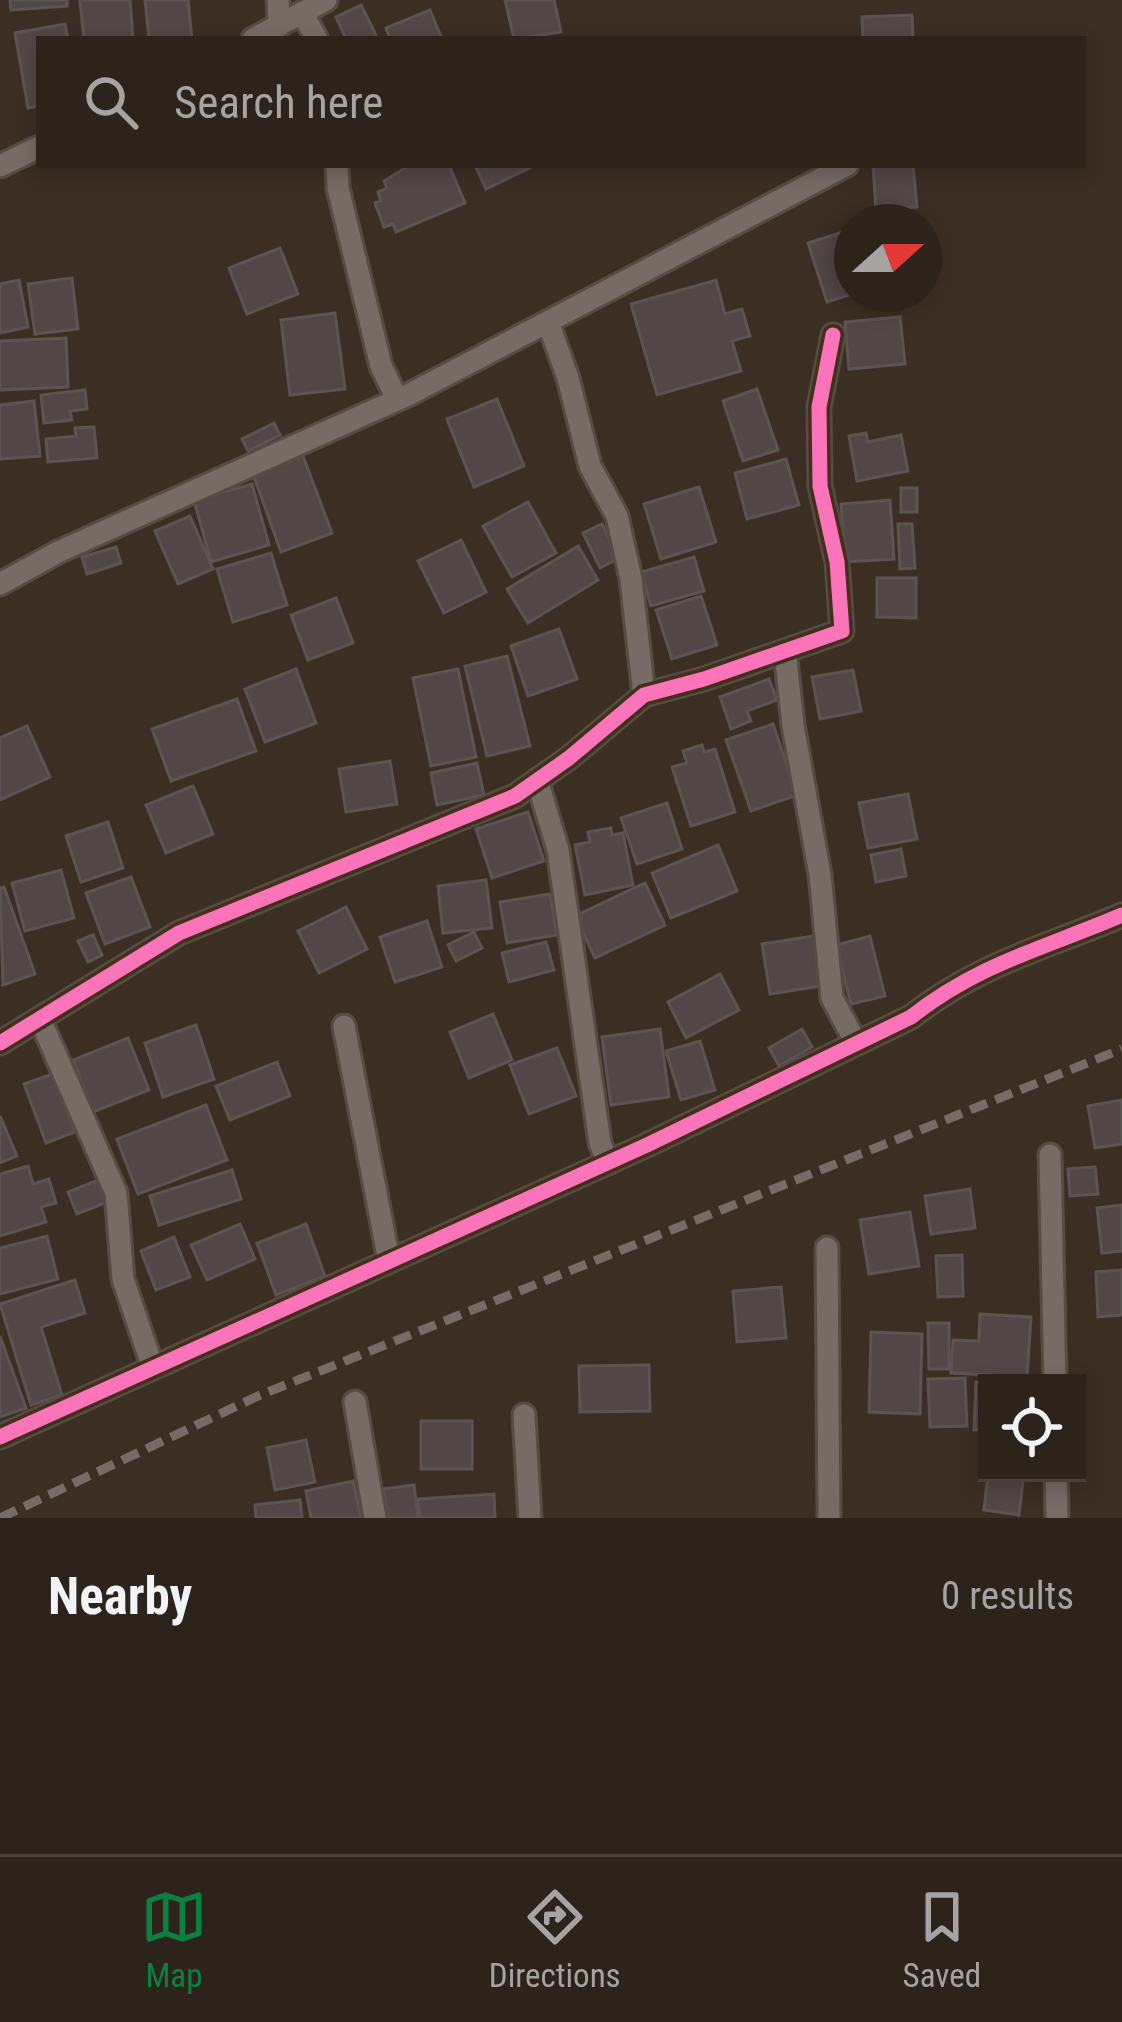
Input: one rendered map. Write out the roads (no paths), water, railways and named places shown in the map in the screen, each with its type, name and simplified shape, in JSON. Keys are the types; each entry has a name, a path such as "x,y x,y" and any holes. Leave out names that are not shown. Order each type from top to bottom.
{"street":[{"path":"278,0 279,26"},
{"path":"259,36 326,0"},
{"path":"302,13 315,36"},
{"path":"0,166 36,148"},
{"path":"337,168 381,366 397,399"},
{"path":"0,584 58,552 397,399 841,168"},
{"path":"548,322 590,466 617,516 631,579 644,695"},
{"path":"0,1042 178,933 515,796 644,695 842,631 836,562 820,486 819,407 833,335"},
{"path":"785,651 820,875 832,998 856,1043"},
{"path":"537,780 558,850 600,1143 608,1162"},
{"path":"0,1437 608,1162 911,1016 943,992 1030,948 1122,915"},
{"path":"40,1019 116,1193 123,1280 153,1368"},
{"path":"344,1026 389,1261"},
{"path":"1050,1155 1054,1374"},
{"path":"827,1249 829,1518"},
{"path":"355,1402 375,1518"},
{"path":"524,1415 530,1518"},
{"path":"1056,1482 1057,1518"}],"railway":[{"path":"0,1518 258,1396 1122,1049"}]}
